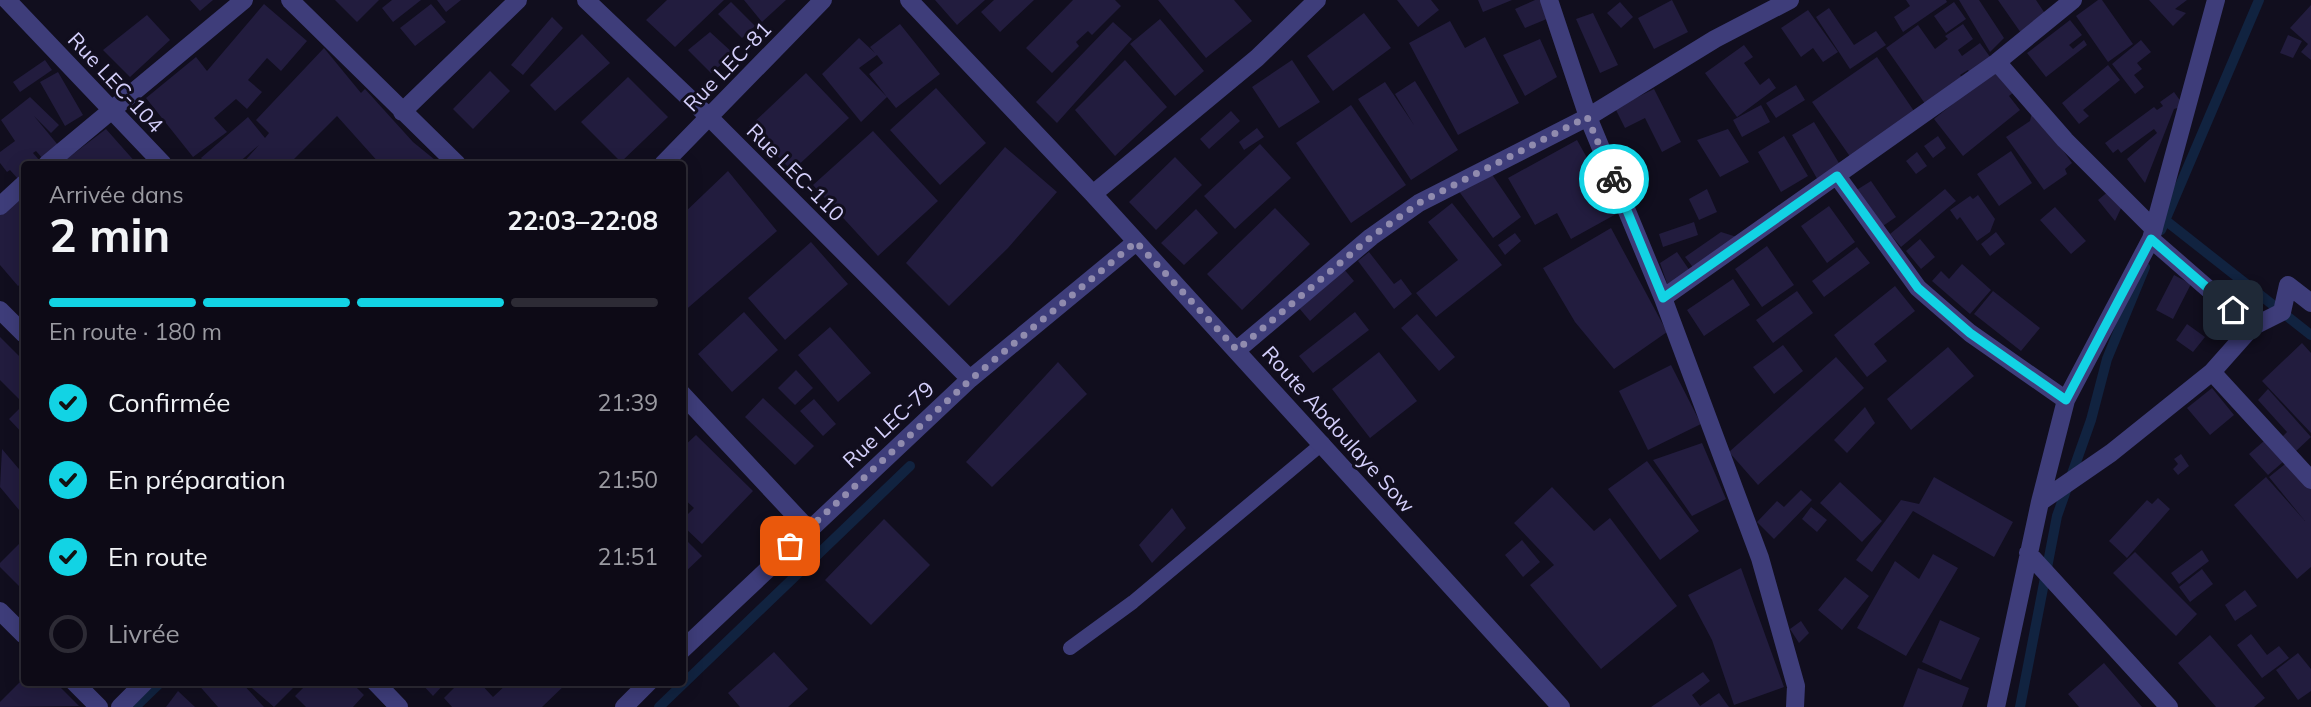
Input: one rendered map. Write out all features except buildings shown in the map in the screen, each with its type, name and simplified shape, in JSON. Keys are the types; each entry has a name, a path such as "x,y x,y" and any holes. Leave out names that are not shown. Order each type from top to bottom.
{"street":[{"name":"Rue LEC-104","path":"7,0 160,161"},
{"path":"50,161 244,0"},
{"path":"290,0 454,161"},
{"path":"402,112 518,0"},
{"name":"Rue LEC-110","path":"586,0 709,117 970,380"},
{"name":"Rue LEC-81","path":"666,161 823,0"},
{"name":"Route Abdoulaye Sow","path":"909,0 1323,443 1560,707"},
{"path":"1093,194 1257,58 1317,0"},
{"path":"1549,0 1587,117 1663,298 1760,558 1796,686 1795,707"},
{"path":"1237,350 1371,237 1419,203 1587,117 1716,39 1790,0"},
{"path":"1663,298 1997,62 2073,0"},
{"path":"1996,707 2028,553 2066,400 2152,234 2216,0"},
{"path":"1997,62 2152,234 2252,327"},
{"path":"1837,176 1918,288 1970,333 2066,400"},
{"path":"0,206 21,187"},
{"name":"Rue LEC-79","path":"686,646 970,380 1136,242"},
{"path":"2040,502 2111,453 2211,372 2252,327 2282,312 2288,285 2311,303"},
{"path":"0,310 21,331"},
{"path":"2211,372 2311,480"},
{"path":"686,398 808,529"},
{"path":"2028,553 2169,707"},
{"path":"0,611 21,632"},
{"path":"78,686 99,707"},
{"path":"120,707 141,686"},
{"path":"379,686 399,707"},
{"path":"624,707 645,686"}],"lane":[{"path":"1070,649 1133,602 1323,443"}],"waterway":[{"path":"2161,230 2259,0"},
{"path":"2165,220 2311,335"},
{"path":"2020,707 2057,516 2091,420 2107,359 2145,267"},
{"path":"686,681 910,466"},
{"path":"135,707 157,686"},
{"path":"659,707 681,686"}],"way so far":[{"path":"790,546 970,380 1136,242 1237,350 1371,237 1419,203 1587,117 1614,179"}],"route":[{"path":"1614,179 1663,298 1837,176 1918,288 1970,333 2066,400 2151,239 2233,310"}]}
